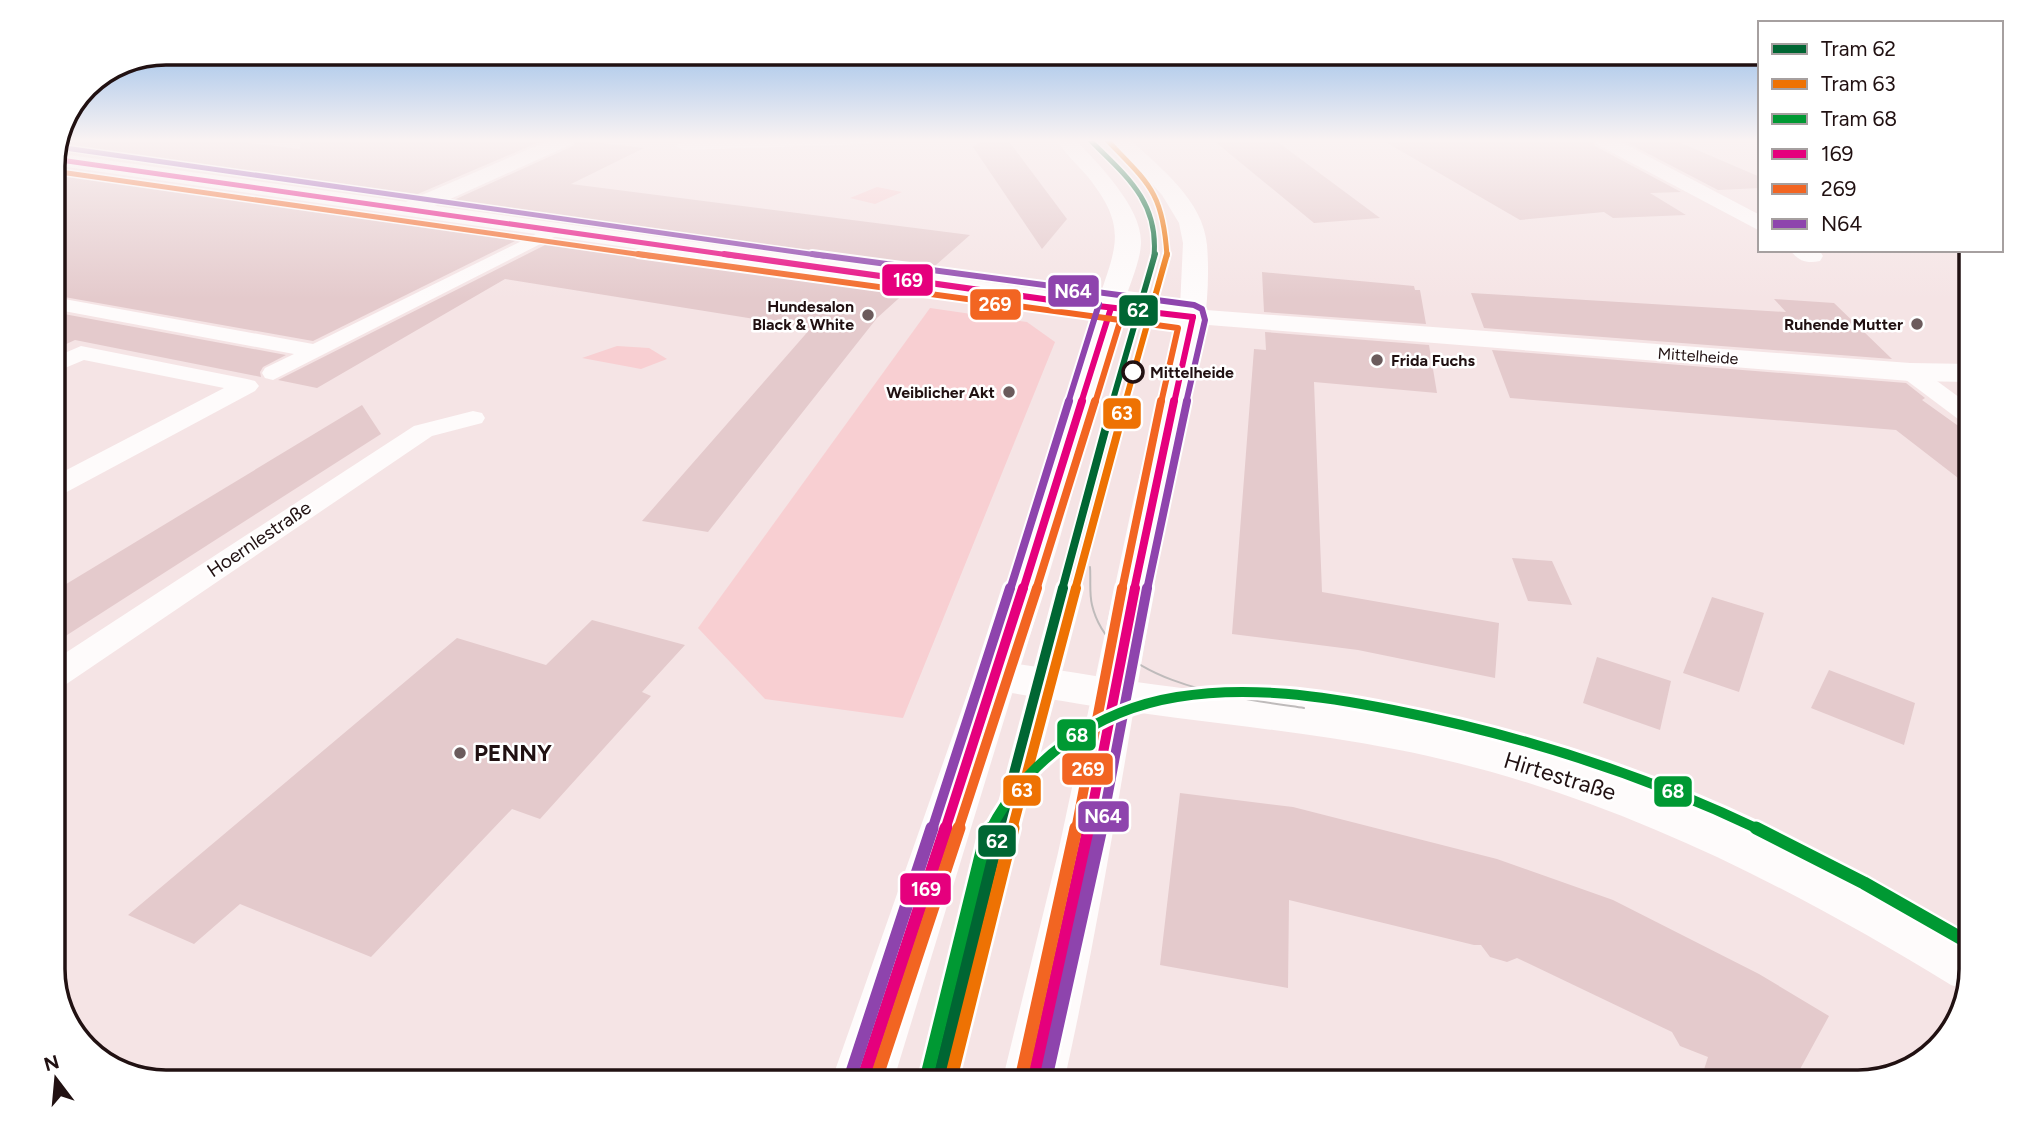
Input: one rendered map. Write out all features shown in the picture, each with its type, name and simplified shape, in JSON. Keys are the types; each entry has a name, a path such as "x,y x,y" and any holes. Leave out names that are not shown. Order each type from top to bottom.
{"main road":[{"name":"Mittelheide","path":"295,193 1111,308 1193,317 1910,372 1959,373"},
{"path":"409,209 445,193"},
{"path":"866,1070 996,676 1111,308 1129,243 1127,223 1112,193"},
{"path":"1036,1070 1084,853 1152,497 1193,317 1195,243 1190,223 1172,193"},
{"path":"1702,193 1758,223"},
{"name":"Hirtestraße","path":"996,676 1415,737 1556,773 1649,806 1772,857 1959,959"}],"lane":[{"path":"273,373 554,230"},
{"path":"65,305 315,351"},
{"path":"65,361 82,354 247,386 65,482"},
{"path":"1910,372 1959,408"},
{"name":"Hoernlestraße","path":"65,669 423,430 473,418"}],"shaded area":[{"path":"862,193 900,193 875,204 850,198"},
{"path":"930,308 1027,322 1055,342 903,718 765,699 698,628"},
{"path":"617,346 649,348 667,359 641,369 582,358"}],"building":[{"path":"65,193 230,193 527,235 313,341 65,297"},
{"path":"362,193 420,193 406,199"},
{"path":"469,193 641,193 970,235 928,272 445,204"},
{"path":"1004,193 1048,193 1067,219 1042,249"},
{"path":"1277,193 1346,193 1380,218 1314,223"},
{"path":"1473,193 1651,193 1686,215 1613,218 1604,212 1520,220"},
{"path":"555,240 908,290 877,318 708,532 642,521 811,328 505,279 317,388 278,380"},
{"path":"1262,272 1414,286 1415,290 1420,290 1426,324 1264,312"},
{"path":"1471,293 1786,312 1774,299 1834,303 1892,359 1484,328"},
{"path":"65,314 286,355 263,367 261,377 75,340 65,345"},
{"path":"1265,332 1429,345 1437,393 1314,382 1322,592 1499,623 1495,678 1358,650 1232,634 1254,349 1266,350"},
{"path":"1492,350 1906,383 1925,398 1922,400 1959,426 1959,479 1896,430 1510,398"},
{"path":"362,405 381,434 65,636 65,585"},
{"path":"1512,558 1552,561 1572,605 1528,601"},
{"path":"1712,597 1764,613 1739,692 1683,673"},
{"name":"PENNY","path":"592,620 685,645 642,692 651,696 540,819 512,809 371,957 240,904 194,944 128,915 457,638 546,665"},
{"path":"1597,657 1671,681 1660,730 1583,703"},
{"path":"1829,670 1915,703 1904,745 1811,708"},
{"path":"1180,793 1293,807 1497,859 1613,900 1759,974 1829,1016 1800,1070 1704,1070 1708,1057 1680,1046 1672,1032 1517,958 1507,962 1490,957 1481,945 1289,900 1288,988 1160,965"}],"tram line":[{"name":"62","path":"941,1070 1007,799 1117,385 1155,253 1151,216 1140,193"},
{"name":"63","path":"953,1070 1019,802 1167,255 1163,213 1154,193"},
{"path":"1090,567 1092,605 1104,632 1124,653 1150,670 1180,683 1245,699 1304,708"},
{"name":"68","path":"928,1070 985,839 1014,792 1052,753 1098,722 1149,703 1204,693 1260,692 1344,701 1470,727 1567,754 1662,787 1754,827 1810,854 1959,937"}],"transit line":[{"name":"269","path":"208,193 1178,328 1140,495 1072,851 1023,1070"},
{"name":"169","path":"293,193 1072,303 1193,317"},
{"name":"N64","path":"382,193 1074,291 1194,305 1202,309 1205,320 1164,500 1096,855 1048,1070"},
{"name":"N64","path":"853,1070 984,672 1099,304"},
{"name":"169","path":"866,1070 996,676 1111,308"},
{"name":"269","path":"879,1070 1008,680 1123,312"},
{"name":"169","path":"1036,1070 1084,853 1152,497 1193,317"}],"place":[{"name":"Hundesalon Black & White","path":"868,315"},
{"name":"Ruhende Mutter","path":"1917,324"},
{"name":"Frida Fuchs","path":"1377,360"},
{"name":"Mittelheide","path":"1133,372"},
{"name":"Weiblicher Akt","path":"1009,392"},
{"name":"PENNY","path":"460,753"}]}
